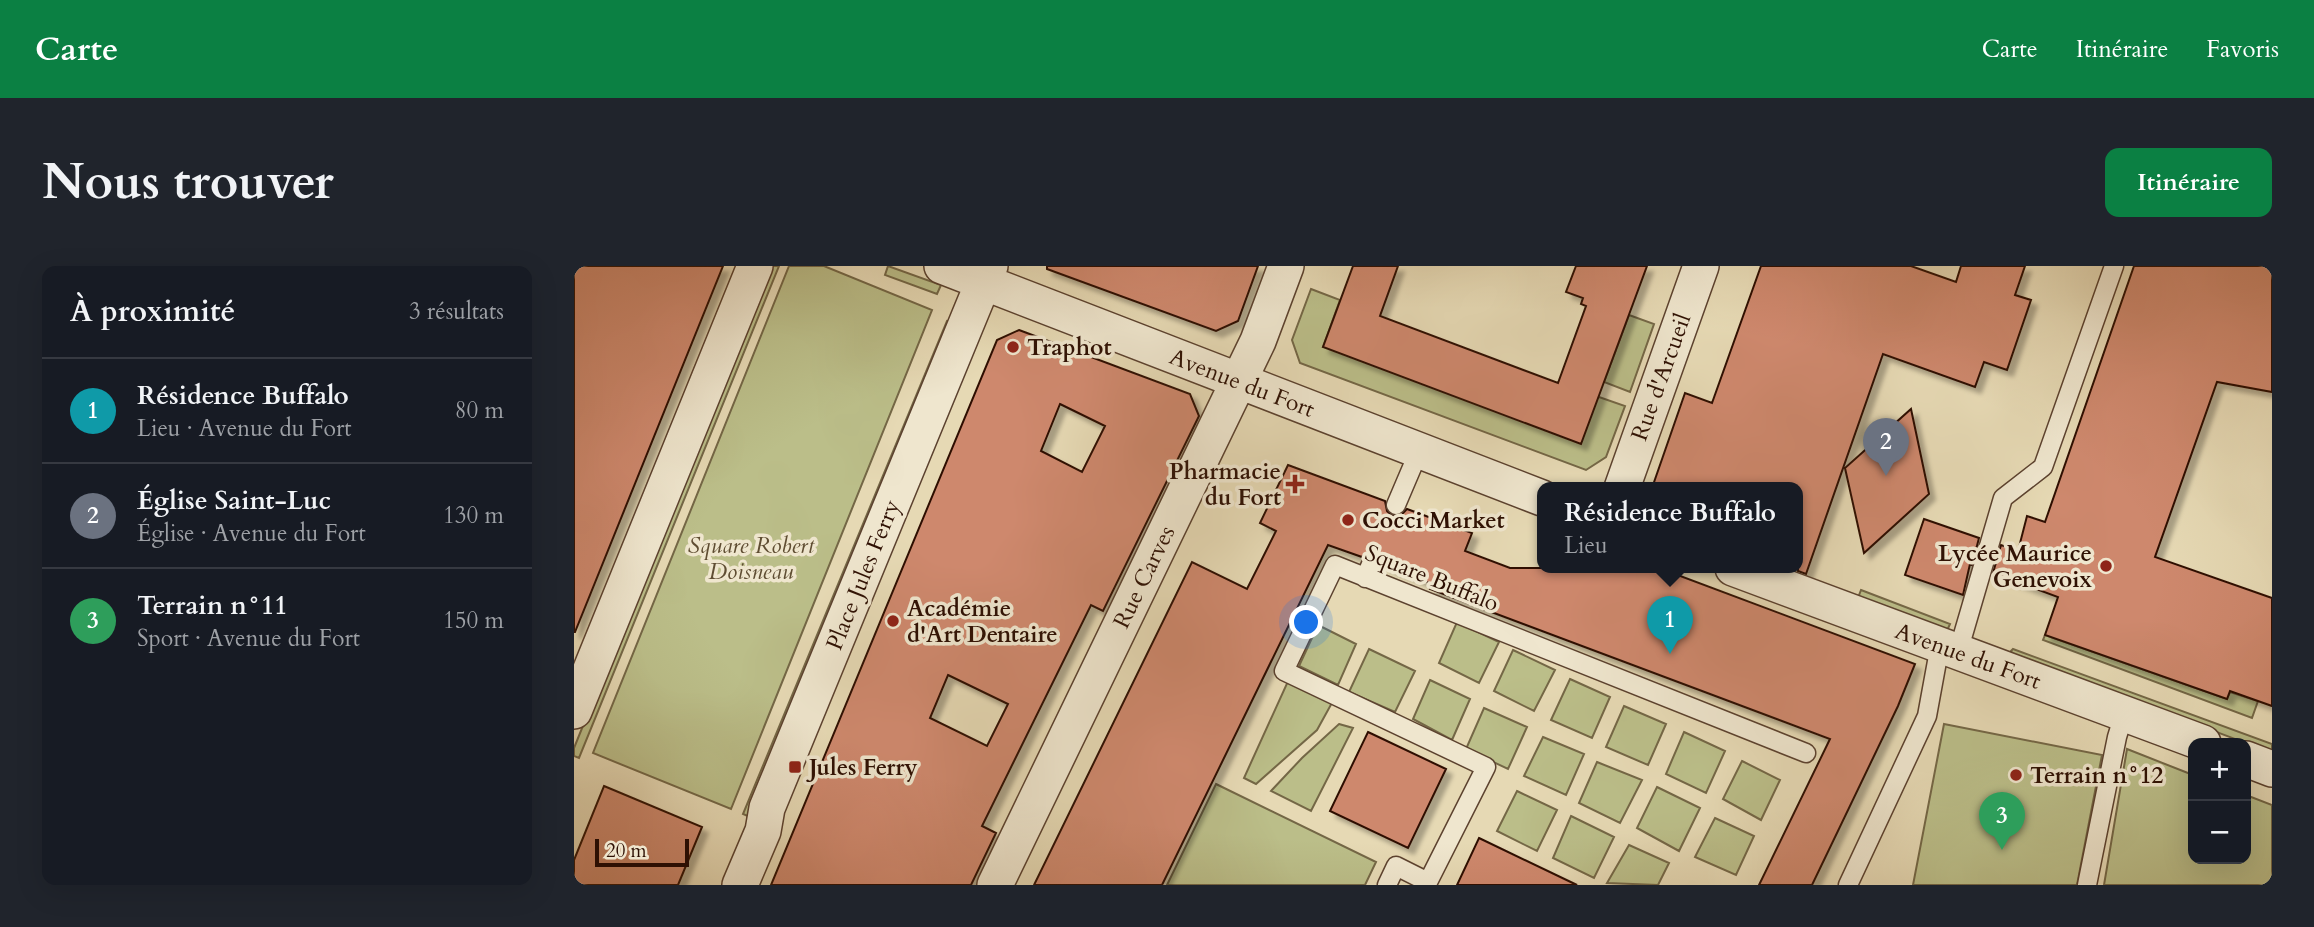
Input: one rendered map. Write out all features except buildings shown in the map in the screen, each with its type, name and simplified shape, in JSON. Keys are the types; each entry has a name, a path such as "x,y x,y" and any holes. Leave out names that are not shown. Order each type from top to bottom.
{"street":[{"path":"574,711 755,266"},
{"name":"Avenue du Fort","path":"942,266 987,274 1238,381 1537,496"},
{"name":"Rue Carves","path":"995,885 1258,341 1286,266"},
{"name":"Rue d'Arcueil","path":"1624,482 1701,266"},
{"name":"Place Jules Ferry","path":"740,885 763,831 767,808 987,274"},
{"name":"Avenue du Fort","path":"1745,573 2189,738"},
{"path":"2251,761 2272,769"}],"lane":[{"path":"1848,885 1927,716 2003,498 2043,467 2114,266"},
{"path":"1396,506 1419,451"},
{"name":"Square Buffalo","path":"1387,885 1396,866 1428,881 1486,767 1283,671 1335,565 1368,570 1806,753"},
{"path":"2087,885 2124,714"}],"green space":[{"path":"769,266 779,266 579,758 574,756 574,748"},
{"name":"Square Robert Doisneau","path":"789,266 824,266 932,310 731,809 593,753"},
{"path":"888,266 941,285 937,294 885,275"},
{"path":"1311,289 1340,300 1323,347 1599,397 1625,406 1606,457 1586,470 1300,363 1292,340"},
{"path":"1629,315 1654,324 1630,392 1604,382"},
{"path":"947,321 955,324 752,818 743,814"},
{"path":"1861,590 1950,624 1946,633 1858,598"},
{"path":"1457,622 1499,642 1479,683 1439,663"},
{"path":"1318,625 1356,644 1338,685 1299,666"},
{"path":"2045,635 2227,699 2230,692 2258,701 2252,718 2043,640"},
{"path":"1369,649 1415,671 1395,712 1349,692"},
{"path":"2013,649 2272,744 2272,753 2251,745 2251,738 2232,738 2013,655"},
{"path":"1513,650 1555,670 1534,711 1494,691"},
{"path":"1289,679 1333,701 1317,730 1256,784 1244,778"},
{"path":"1570,679 1610,697 1592,738 1551,720"},
{"path":"1430,680 1470,699 1452,740 1413,719"},
{"path":"1624,706 1666,724 1648,765 1606,747"},
{"path":"1484,708 1527,727 1508,769 1466,749"},
{"path":"1339,724 1353,728 1311,811 1271,791 1302,758"},
{"path":"1944,724 2102,755 2077,885 1913,885"},
{"path":"1684,732 1725,751 1706,793 1666,774"},
{"path":"1543,737 1584,754 1566,795 1524,776"},
{"path":"2127,749 2188,773 2188,864 2251,864 2251,797 2272,805 2272,885 2104,885"},
{"path":"1742,761 1780,780 1761,820 1723,799"},
{"path":"1597,762 1642,780 1620,823 1579,803"},
{"path":"1216,784 1376,862 1365,885 1167,885"},
{"path":"1657,787 1700,808 1679,851 1637,828"},
{"path":"1517,791 1557,810 1537,851 1497,831"},
{"path":"1571,816 1614,837 1594,878 1553,858"},
{"path":"1715,818 1754,836 1736,875 1695,857"},
{"path":"1629,845 1669,863 1658,885 1607,883"}],"place":[{"name":"Traphot","path":"1013,347"},
{"name":"Église Saint-Luc","path":"1886,476"},
{"name":"Pharmacie du Fort","path":"1295,484"},
{"name":"Cocci Market","path":"1348,520"},
{"name":"Lycée Maurice Genevoix","path":"2106,566"},
{"name":"Académie d'Art Dentaire","path":"893,621"},
{"name":"Résidence Buffalo","path":"1670,654"},
{"name":"Jules Ferry","path":"795,767"},
{"name":"Terrain n°12","path":"2016,775"},
{"name":"Terrain n°11","path":"2002,850"}]}
